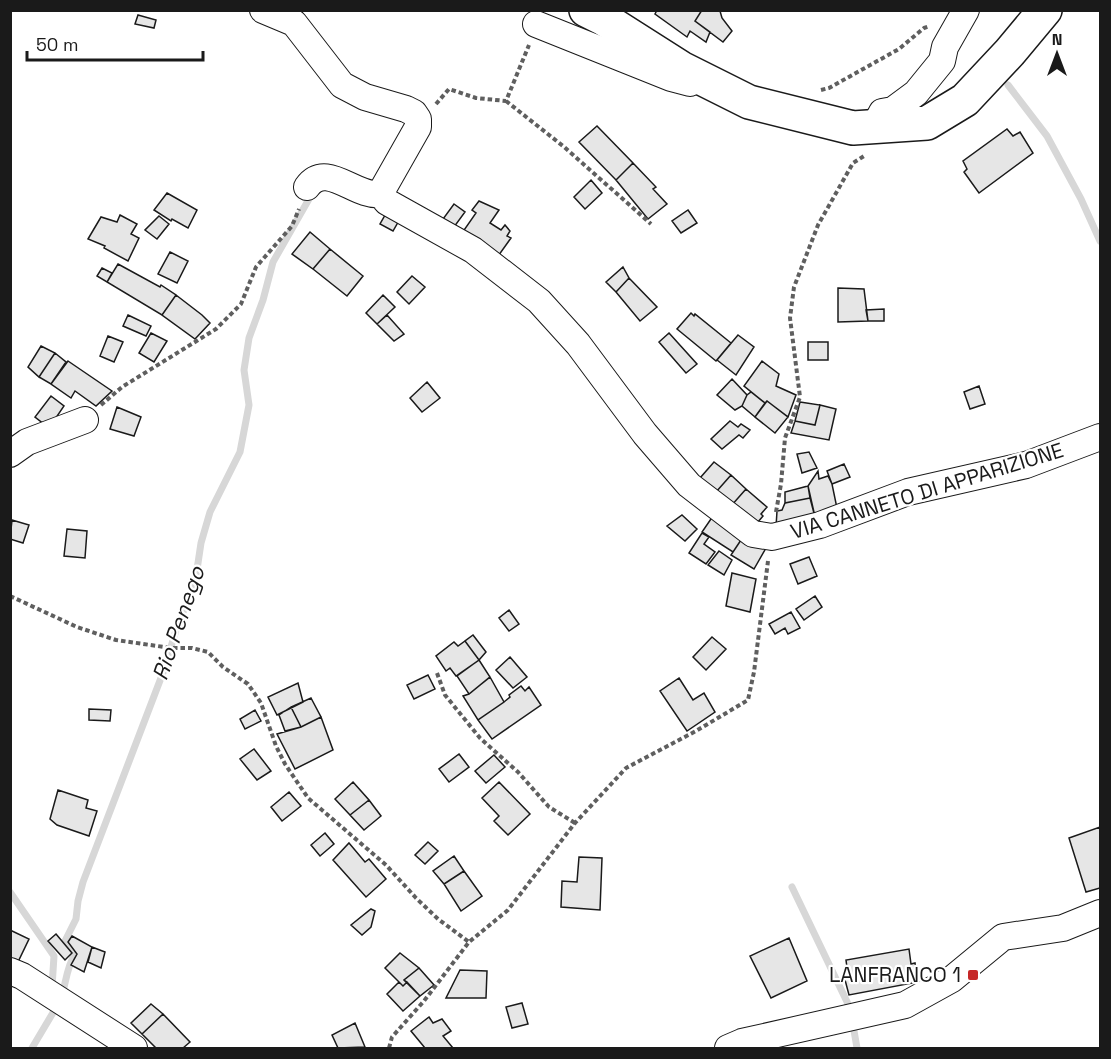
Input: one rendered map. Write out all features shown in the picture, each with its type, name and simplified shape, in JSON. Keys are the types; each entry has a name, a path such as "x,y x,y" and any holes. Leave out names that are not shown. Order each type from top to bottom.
{"main road":[{"path":"586,10 720,89 759,105 853,128 927,123 965,100 1045,10"}],"street":[{"path":"263,10 294,24 342,85 365,97 406,109 414,113 418,119 418,127 380,194 371,196 334,178 325,177 317,178 307,188"},
{"path":"876,127 882,112 902,105 916,93 942,61 945,47 961,19"},
{"path":"536,24 671,78 720,89"},
{"name":"VIA CANNETO DI APPARIZIONE","path":"380,194 387,202 473,250 539,301 578,344 645,434 688,485 753,534 771,537 820,525 908,492 1026,465 1101,437"},
{"path":"10,454 27,442 85,420"},
{"path":"728,1048 742,1042 905,1005 952,979 1003,937 1063,927 1101,913"},
{"path":"10,971 22,976 134,1048"}],"path":[{"path":"818,91 830,88 899,49 924,28 961,19"},
{"path":"506,101 536,24"},
{"path":"418,127 449,89 476,98 506,101 563,146 651,224"},
{"path":"389,1048 392,1037 424,1001 468,942 508,910 575,823 626,768 748,700 754,672 771,537 781,484 785,438 800,397 790,318 794,287 818,225 853,163 877,148 876,127"},
{"path":"85,420 122,387 216,329 241,304 256,267 292,226 307,188"},
{"path":"10,596 77,627 116,640 171,648 192,648 208,652 223,667 248,684 261,703 280,755 308,798 386,865 438,919 468,942"},
{"path":"437,674 445,695 480,738 518,772 549,807 575,823"}],"building":[{"path":"657,10 702,10 695,21 710,32 706,42 690,31 687,37 655,14"},
{"path":"702,10 720,11 722,18 732,31 723,42 695,21"},
{"path":"138,15 156,20 154,28 135,24"},
{"path":"597,126 633,163 616,180 579,142"},
{"path":"1007,129 1013,136 1020,132 1033,153 979,193 964,172 967,169 963,161"},
{"path":"633,163 656,187 653,189 667,204 648,219 616,180"},
{"path":"591,180 602,193 585,209 574,197"},
{"path":"167,193 197,210 188,228 154,210"},
{"path":"479,201 499,210 490,223 501,230 505,225 510,231 507,236 511,238 496,259 462,233 476,213 472,210"},
{"path":"454,204 465,212 454,227 443,219"},
{"path":"388,210 401,217 393,231 380,224"},
{"path":"688,210 697,223 681,233 672,221"},
{"path":"120,215 137,224 131,234 139,238 128,261 104,248 105,246 88,239 101,217 117,222"},
{"path":"159,216 169,224 157,239 145,230"},
{"path":"310,232 330,249 313,269 292,254"},
{"path":"330,249 363,276 347,296 313,269"},
{"path":"170,252 188,261 177,283 158,274"},
{"path":"118,264 176,295 162,315 107,282"},
{"path":"623,267 629,278 616,292 606,282"},
{"path":"102,268 112,273 107,282 97,276"},
{"path":"412,276 425,287 409,304 397,292"},
{"path":"629,278 657,307 640,321 616,292"},
{"path":"838,288 864,289 868,321 838,322"},
{"path":"176,295 210,323 195,339 162,315"},
{"path":"383,295 395,307 377,324 366,313"},
{"path":"884,309 884,321 868,321 866,310"},
{"path":"691,313 731,343 716,361 677,329"},
{"path":"128,315 151,326 146,336 123,326"},
{"path":"387,315 404,334 394,341 377,324"},
{"path":"151,333 167,341 154,362 139,353"},
{"path":"669,333 697,364 686,373 659,342"},
{"path":"738,335 754,347 736,375 717,360"},
{"path":"108,336 123,342 114,362 100,356"},
{"path":"808,342 828,342 828,360 808,360"},
{"path":"41,346 55,353 39,377 28,367"},
{"path":"55,353 66,362 51,384 39,377"},
{"path":"68,361 112,391 96,406 75,391 71,398 51,384"},
{"path":"762,361 779,374 776,386 796,395 788,417 767,401 765,403 744,386"},
{"path":"732,379 747,395 742,406 735,410 717,395"},
{"path":"427,382 440,398 422,412 410,398"},
{"path":"979,386 985,404 970,409 964,392"},
{"path":"751,392 765,403 755,417 742,406"},
{"path":"51,396 64,406 49,428 35,417"},
{"path":"767,401 788,417 775,433 755,417"},
{"path":"800,402 820,405 815,425 795,421"},
{"path":"820,405 836,409 829,440 791,433 795,421 815,425"},
{"path":"117,407 141,417 134,436 110,429"},
{"path":"730,421 738,427 741,424 750,430 743,438 739,435 722,449 711,439"},
{"path":"809,452 817,468 802,473 797,454"},
{"path":"714,462 731,475 716,492 700,478"},
{"path":"844,464 850,477 832,484 827,471"},
{"path":"818,471 819,479 828,476 832,484 838,513 816,521 808,486"},
{"path":"731,475 746,489 731,506 716,492"},
{"path":"808,486 810,498 785,503 785,492"},
{"path":"746,489 767,507 752,529 731,506"},
{"path":"810,498 816,521 776,527 777,511 782,510 785,503"},
{"path":"682,515 697,529 685,541 667,526"},
{"path":"713,516 745,534 733,552 702,532"},
{"path":"12,520 29,525 23,543 10,539"},
{"path":"67,529 87,531 85,558 64,556"},
{"path":"702,533 709,537 704,544 715,552 706,564 689,553"},
{"path":"745,534 766,548 754,569 731,555"},
{"path":"719,551 732,560 724,575 708,565"},
{"path":"809,557 817,576 798,584 790,564"},
{"path":"732,573 756,579 750,612 726,606"},
{"path":"815,596 822,607 804,620 796,609"},
{"path":"509,610 519,624 509,631 499,618"},
{"path":"791,612 800,628 788,634 785,628 775,634 769,624"},
{"path":"473,635 486,652 479,660 465,641"},
{"path":"712,637 726,649 706,670 693,657"},
{"path":"465,641 479,660 456,676 450,668 446,671 436,656 454,642 458,646"},
{"path":"510,657 527,677 513,688 496,670"},
{"path":"479,660 490,677 469,694 457,676"},
{"path":"428,675 435,689 414,699 407,685"},
{"path":"490,677 504,702 478,720 463,696 469,694"},
{"path":"679,678 693,700 704,693 715,712 687,731 660,691"},
{"path":"298,683 303,702 277,715 268,697"},
{"path":"521,686 525,691 529,687 541,705 492,739 478,720 504,702"},
{"path":"311,698 321,717 301,727 291,707"},
{"path":"291,707 301,727 285,731 279,715"},
{"path":"89,709 111,710 110,721 89,720"},
{"path":"255,710 261,721 245,729 240,719"},
{"path":"321,717 333,750 295,769 277,734 301,727"},
{"path":"254,749 271,771 257,780 240,759"},
{"path":"459,754 469,767 449,782 439,769"},
{"path":"494,755 505,767 486,783 475,771"},
{"path":"353,782 369,800 350,815 335,799"},
{"path":"499,782 530,814 508,835 494,821 499,816 482,798"},
{"path":"58,790 88,800 86,808 97,811 89,836 57,825 50,819"},
{"path":"289,792 301,806 282,821 271,807"},
{"path":"369,800 381,816 364,830 350,815"},
{"path":"1100,827 1100,888 1086,892 1069,838"},
{"path":"325,833 334,844 320,856 311,845"},
{"path":"428,842 438,851 425,864 415,855"},
{"path":"349,843 365,862 369,859 386,879 366,897 333,860"},
{"path":"454,856 464,871 444,884 433,871"},
{"path":"579,857 602,858 600,910 561,907 562,881 577,882"},
{"path":"464,871 482,896 461,911 444,884"},
{"path":"371,909 375,911 371,927 362,935 351,925"},
{"path":"10,930 29,939 16,966 10,964"},
{"path":"56,934 72,953 65,960 48,941"},
{"path":"72,936 92,947 84,972 71,965 77,954 68,942"},
{"path":"789,938 807,981 771,998 750,956"},
{"path":"92,947 105,952 101,968 88,962"},
{"path":"909,949 911,964 915,963 918,982 849,995 844,976 848,975 846,960"},
{"path":"400,953 419,968 404,980 407,982 403,986 385,968"},
{"path":"419,968 434,985 420,996 404,980"},
{"path":"460,970 487,971 486,998 446,998"},
{"path":"399,982 403,986 407,982 420,996 403,1011 387,994"},
{"path":"522,1003 528,1024 512,1028 506,1007"},
{"path":"151,1004 163,1014 142,1034 131,1023"},
{"path":"163,1014 190,1042 183,1048 156,1048 142,1034"},
{"path":"429,1017 433,1023 442,1019 451,1031 443,1036 453,1048 425,1048 411,1031"},
{"path":"355,1023 365,1047 338,1048 332,1035"}],"waterway":[{"path":"1008,85 1047,136 1081,199 1100,241"},
{"name":"Rio Penego","path":"62,995 68,969 75,954 65,941 76,919 83,882 195,583 201,543 210,512 240,452 249,405 244,370 249,338 263,300 273,262 313,192"},
{"path":"792,887 849,1006"},
{"path":"10,892 54,956 52,987"},
{"name":"Rio Penego","path":"32,1048 57,1006"},
{"path":"853,1025 857,1048"}],"place":[{"name":"LANFRANCO 1","path":"973,975"}]}
